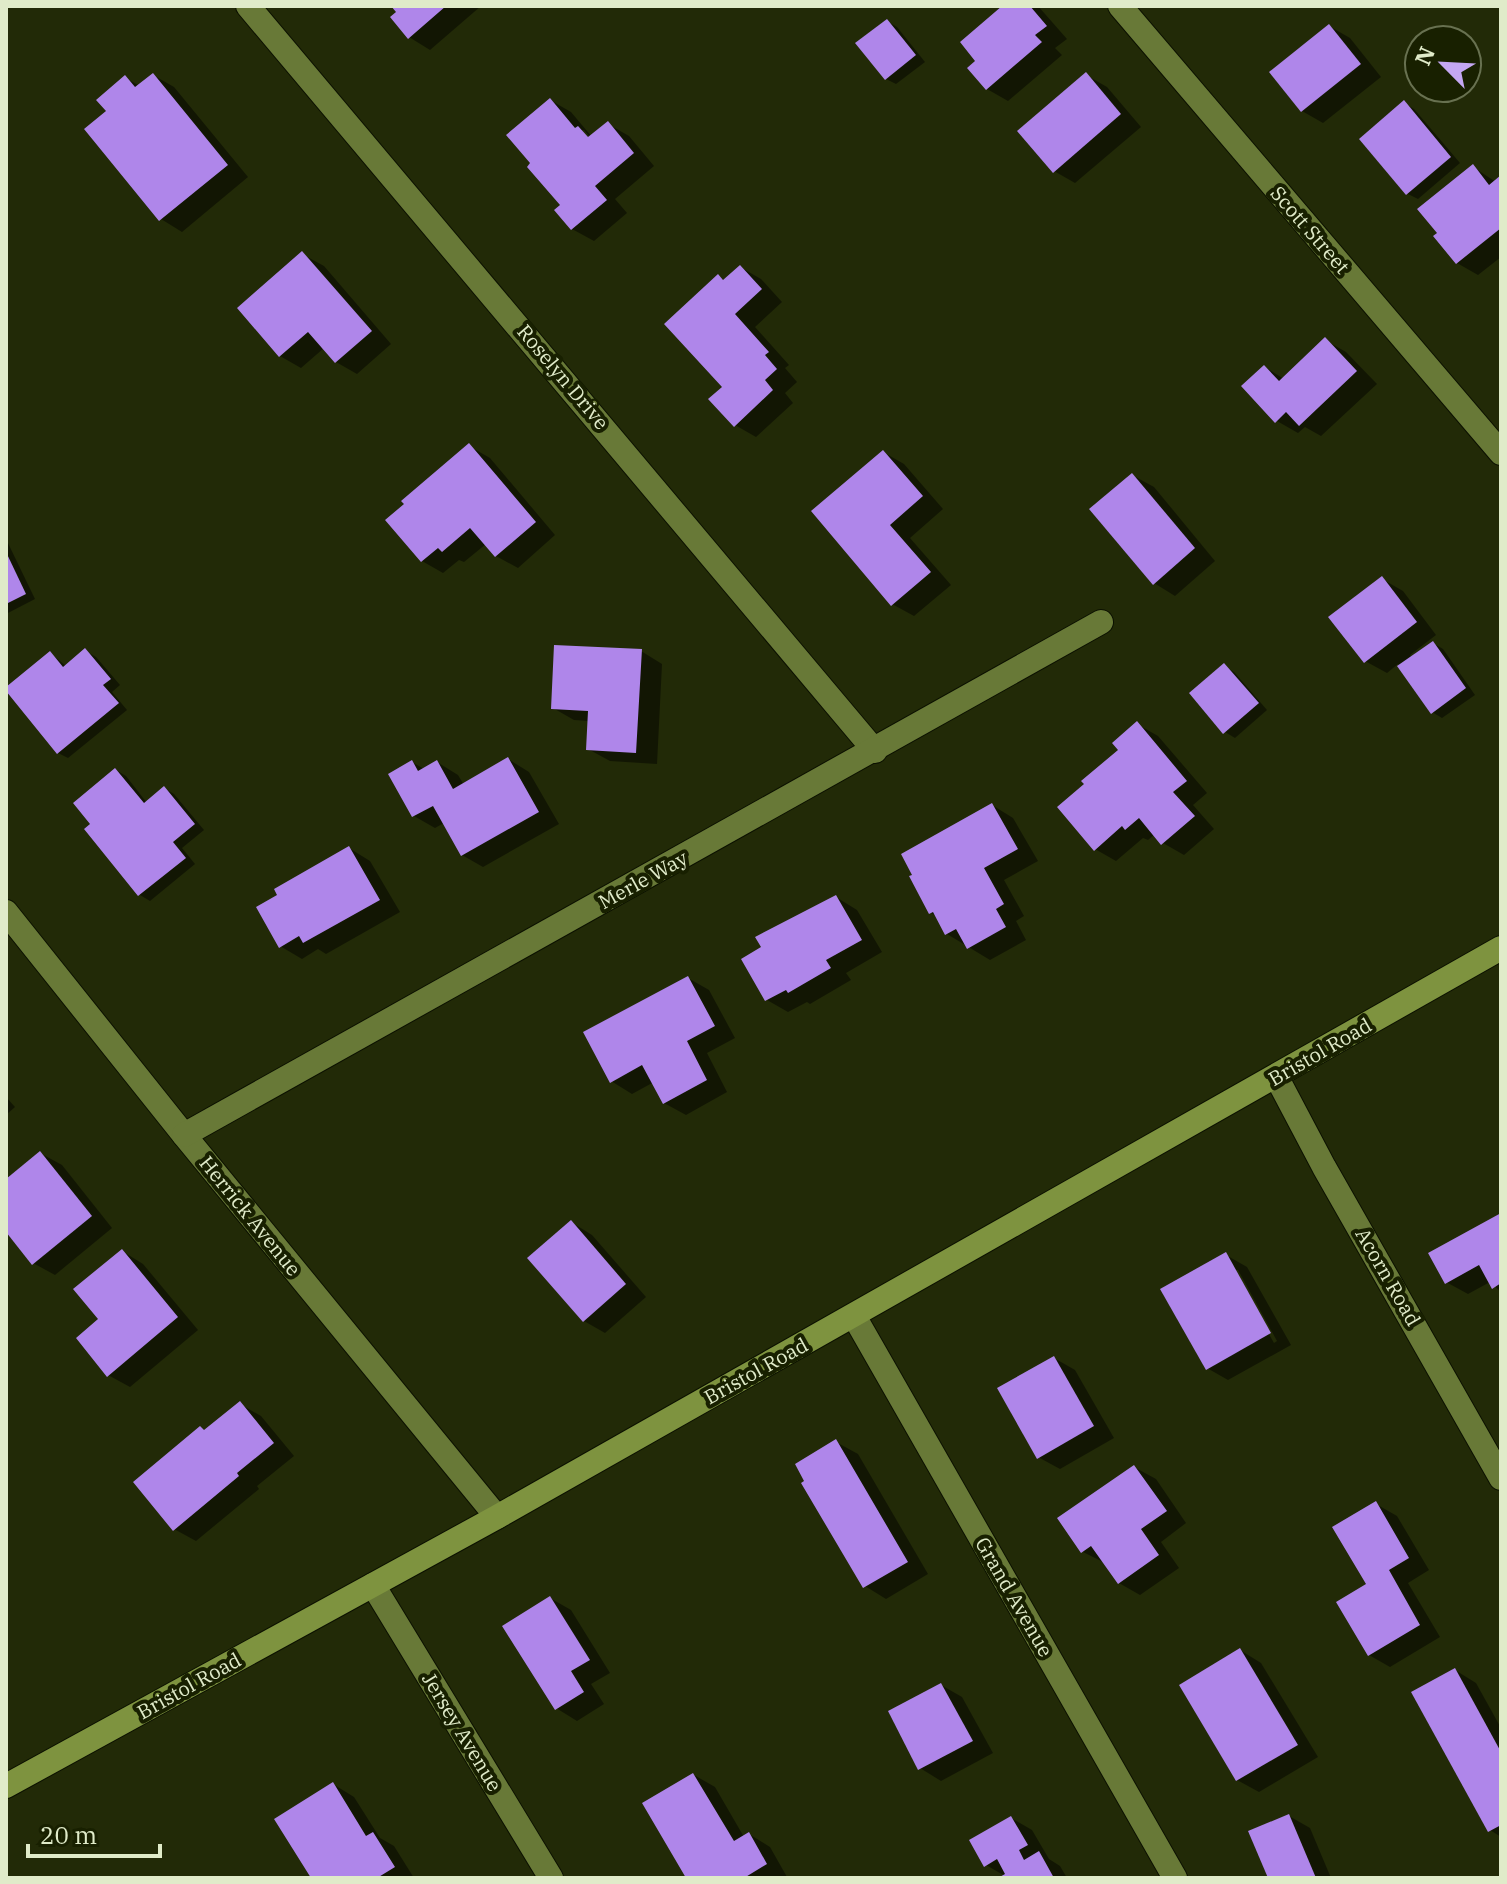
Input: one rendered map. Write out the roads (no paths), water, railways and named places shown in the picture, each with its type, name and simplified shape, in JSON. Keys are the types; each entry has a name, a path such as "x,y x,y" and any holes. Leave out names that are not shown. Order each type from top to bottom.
{"main road":[{"name":"Bristol Road","path":"6,1786 497,1517 1501,948"}],"street":[{"name":"Roselyn Drive","path":"248,6 875,751"},
{"name":"Scott Street","path":"1120,6 1501,453"},
{"name":"Merle Way","path":"184,1135 1101,622"},
{"name":"Herrick Avenue","path":"6,912 497,1517"},
{"name":"Acorn Road","path":"1276,1076 1324,1167 1501,1478"},
{"name":"Grand Avenue","path":"854,1316 1175,1878"},
{"name":"Jersey Avenue","path":"373,1585 551,1878"}]}
